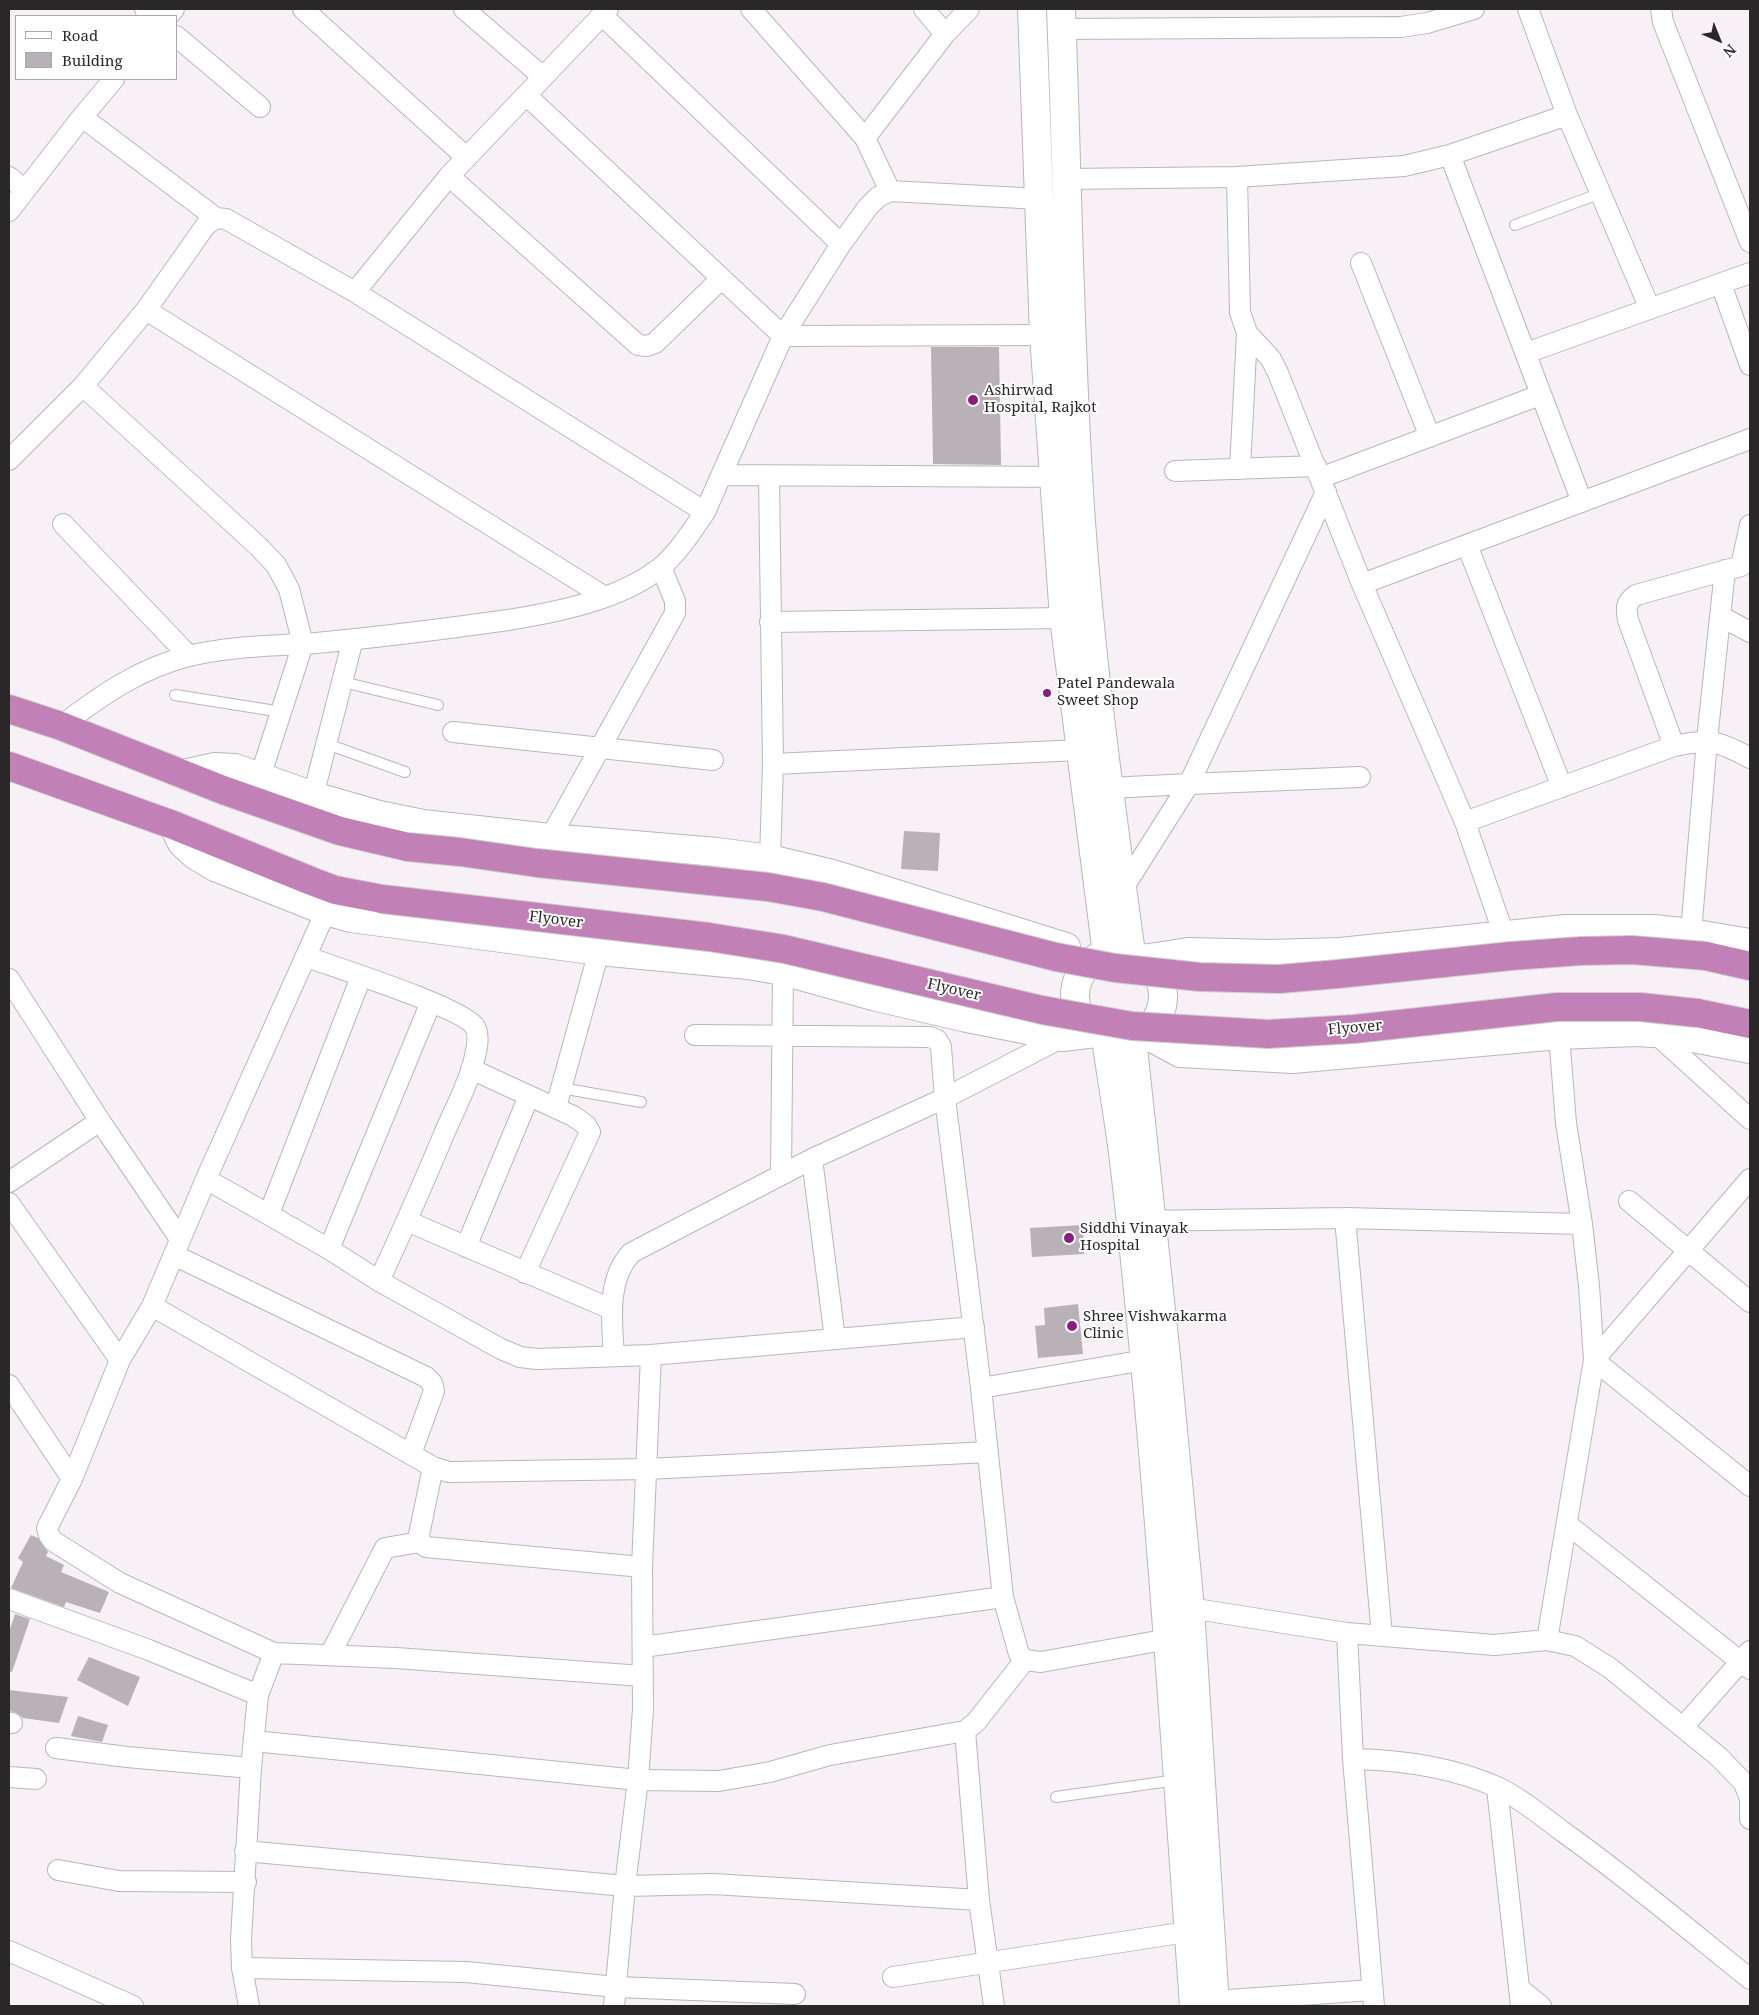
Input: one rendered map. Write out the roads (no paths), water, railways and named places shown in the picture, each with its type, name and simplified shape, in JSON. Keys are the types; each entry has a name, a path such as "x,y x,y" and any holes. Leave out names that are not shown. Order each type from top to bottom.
{"highway":[{"path":"9,709 61,726 184,774 340,831 408,848 460,852 537,864 768,886 822,897 1056,957 1115,968 1200,976 1279,979 1511,956 1581,951 1632,950 1706,956 1750,966"},
{"name":"Flyover","path":"9,766 173,825 335,890 382,899 710,937 775,948 1042,1010 1132,1026 1268,1034 1354,1029 1557,1007 1640,1007 1697,1013 1750,1024"}],"main road":[{"path":"1032,9 1044,335 1090,618 1122,890 1120,956"},
{"path":"1061,19 1066,179 1064,618 1080,750 1120,956"},
{"path":"173,825 182,843 195,855 215,867 326,912 380,923 599,952 698,959 783,971 967,1018 1063,1037 1119,1035 1154,1023 1161,1010 1163,996 1161,981 1154,968 1120,956 833,874 770,859 717,852 550,838 424,824 379,815 313,796 235,768 215,767 184,774"},
{"path":"1750,943 1691,933 1612,928 1566,929 1340,952 1271,954 1188,952 1120,956 1091,962 1082,973 1076,985 1075,999 1078,1012 1085,1024 1180,1054 1293,1058 1559,1035 1636,1032 1704,1039 1750,1049"},
{"path":"1119,1035 1155,1358 1180,1637 1199,1930"},
{"path":"1155,1358 1190,1608 1180,1637 1178,1780 1208,2004"}],"street":[{"path":"303,9 466,157"},
{"path":"464,9 543,78"},
{"path":"924,9 945,34"},
{"path":"865,138 945,34 969,9"},
{"path":"1061,19 1401,27 1426,23 1473,9"},
{"path":"1528,9 1567,115 1650,309"},
{"path":"1661,9 1663,22 1750,242"},
{"path":"759,11 865,138 890,191"},
{"path":"355,292 449,176 605,12 841,244"},
{"path":"178,38 260,107"},
{"path":"9,211 113,80"},
{"path":"526,96 783,336 1044,335"},
{"path":"1066,179 1237,177 1404,166 1450,155 1567,115"},
{"path":"82,117 216,218 226,219 355,292 705,512"},
{"path":"1450,155 1582,502"},
{"path":"449,176 638,345 647,346 655,342 721,279"},
{"path":"9,177 25,190"},
{"path":"1237,177 1240,312 1247,333 1240,469"},
{"path":"61,726 122,682 189,656 405,635 536,615 605,597 638,581 661,567 687,539 705,512 783,336 841,244 868,207 878,197 890,191 1040,199"},
{"path":"12,451 83,386 146,310 206,225 216,218"},
{"path":"1361,263 1430,437"},
{"path":"1526,354 1750,273"},
{"path":"1721,284 1750,365"},
{"path":"146,310 605,597"},
{"path":"1247,333 1271,358 1362,584 1465,822 1504,935"},
{"path":"83,386 258,546 276,566 289,589 303,644 260,778"},
{"path":"1175,471 1240,469 1321,479 1540,395"},
{"path":"1362,584 1750,439"},
{"path":"722,475 1066,477"},
{"path":"769,476 773,764 770,859"},
{"path":"1122,890 1189,784 1321,479"},
{"path":"62,524 189,656"},
{"path":"1674,746 1628,620 1626,606 1629,600 1636,595 1741,566 1750,525"},
{"path":"1467,544 1562,787"},
{"path":"550,838 675,613 675,601 661,567"},
{"path":"1691,933 1707,740 1725,570"},
{"path":"1720,616 1750,632"},
{"path":"770,622 1064,618"},
{"path":"313,796 353,639"},
{"path":"453,732 713,760"},
{"path":"1465,822 1674,746 1707,740 1734,749 1750,758"},
{"path":"773,764 1080,750"},
{"path":"1109,788 1360,777"},
{"path":"326,912 206,1179 152,1306 120,1360 72,1479 47,1528 49,1535 53,1541 120,1582 274,1652 642,1676"},
{"path":"558,1098 599,952"},
{"path":"307,957 431,1002 455,1012 475,1027 478,1042 471,1069 407,1221 379,1281"},
{"path":"781,1175 783,971"},
{"path":"269,1214 361,977"},
{"path":"11,988 100,1121 177,1247 426,1377 432,1383 434,1392 411,1454"},
{"path":"329,1249 431,1002"},
{"path":"1655,1033 1750,1119"},
{"path":"695,1035 930,1037 937,1040 941,1048 945,1098 974,1327 1002,1597 1019,1654 1025,1660 1040,1662 1180,1637"},
{"path":"1547,1640 1594,1360 1589,1286 1582,1224 1566,1123 1559,1035"},
{"path":"614,1356 611,1309 619,1271 631,1253 812,1159 945,1098 1063,1037"},
{"path":"471,1069 529,1096 558,1098 586,1125 590,1132 524,1273"},
{"path":"466,1247 529,1096"},
{"path":"9,1182 100,1121"},
{"path":"812,1159 835,1339"},
{"path":"206,1179 329,1249 379,1281 520,1357 537,1359 651,1356 974,1327"},
{"path":"1594,1360 1750,1179"},
{"path":"1629,1201 1750,1302"},
{"path":"9,1203 120,1360"},
{"path":"1141,1220 1345,1218 1582,1224"},
{"path":"1345,1218 1382,1636"},
{"path":"407,1221 611,1309"},
{"path":"152,1306 432,1467 449,1472 647,1469 988,1452"},
{"path":"615,1997 625,1886 638,1780 643,1709 642,1567 651,1356"},
{"path":"981,1388 1155,1358"},
{"path":"1594,1360 1750,1486"},
{"path":"9,1385 72,1479"},
{"path":"420,1542 432,1467"},
{"path":"1567,1524 1747,1661 1682,1727"},
{"path":"330,1655 385,1548 420,1542 426,1547 434,1549 642,1567"},
{"path":"643,1647 1002,1597"},
{"path":"9,1598 149,1650 258,1695"},
{"path":"1190,1608 1382,1636 1494,1645 1547,1640 1574,1646 1592,1655 1610,1668 1718,1757 1744,1784 1750,1799 1750,1818"},
{"path":"1208,2004 1373,1998 1353,1759 1347,1632"},
{"path":"249,2006 242,1968 241,1939 246,1882 245,1851 258,1695 274,1652"},
{"path":"254,1741 638,1780 719,1781 748,1777 830,1755 965,1731 976,1722 1025,1660"},
{"path":"965,1731 979,1900 994,2006"},
{"path":"56,1748 127,1757 251,1768"},
{"path":"1353,1759 1408,1762 1446,1770 1497,1788 1534,1810 1584,1847 1750,1979"},
{"path":"9,1777 36,1779"},
{"path":"1497,1788 1521,1997 1541,2006"},
{"path":"245,1851 625,1886 713,1884 979,1900"},
{"path":"58,1870 119,1881 246,1882"},
{"path":"893,1977 1199,1930"},
{"path":"9,1951 133,2006"},
{"path":"242,1968 466,1972 615,1997 795,1994"}],"lane":[{"path":"1515,225 1601,193"},
{"path":"342,682 438,705"},
{"path":"174,696 282,712"},
{"path":"327,744 405,772"},
{"path":"558,1098 641,1102"},
{"path":"1056,1796 1178,1780"}],"place":[{"name":"Ashirwad Hospital, Rajkot","path":"973,400"},
{"name":"Patel Pandewala Sweet Shop","path":"1047,693"},
{"name":"Siddhi Vinayak Hospital","path":"1069,1238"},
{"name":"Shree Vishwakarma Clinic","path":"1072,1326"}]}
